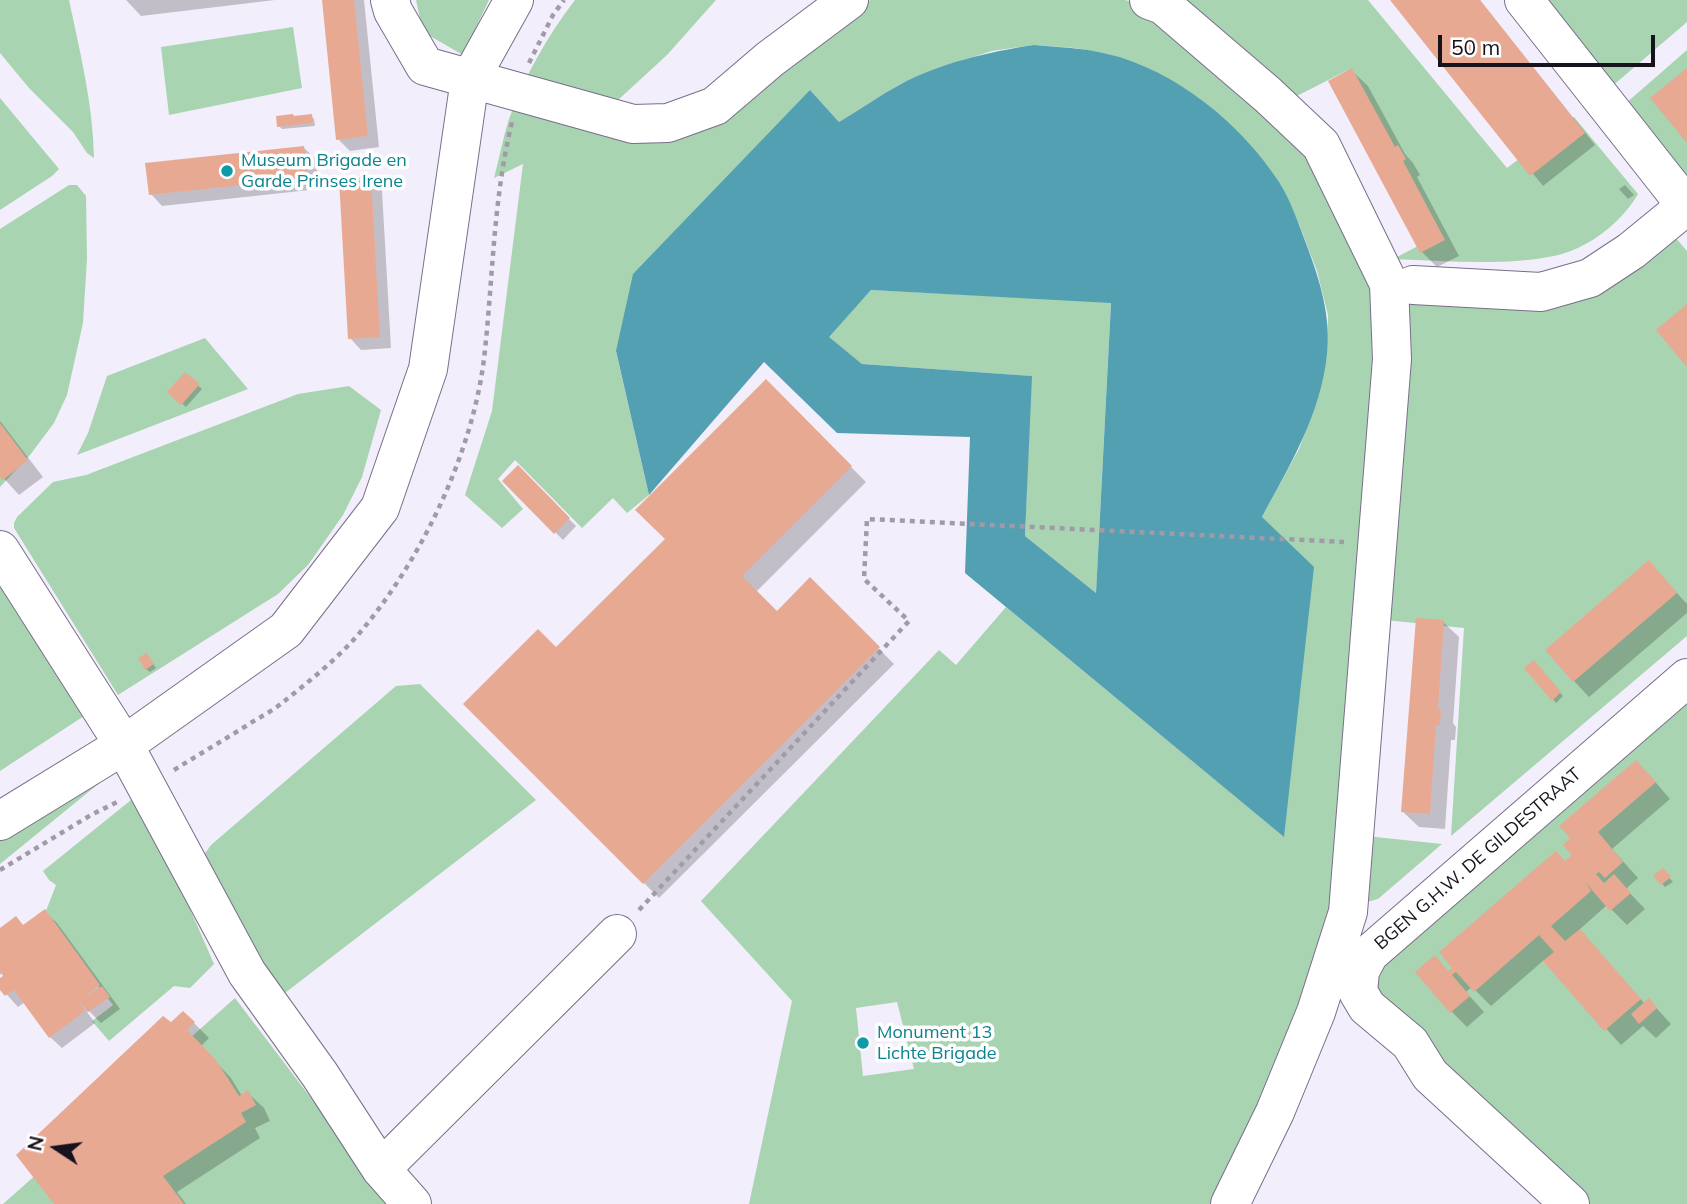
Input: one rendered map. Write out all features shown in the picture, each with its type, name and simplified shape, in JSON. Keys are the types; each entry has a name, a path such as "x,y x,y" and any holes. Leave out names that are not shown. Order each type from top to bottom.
{"lane":[{"path":"390,0 393,11 425,66 633,124 668,122 716,106 770,59 849,0"},
{"path":"0,821 124,745 286,630 380,508 428,369 470,79 514,0"},
{"path":"1149,0 1163,5 1268,95 1321,145 1389,284 1392,359 1348,912 1316,1012 1275,1112 1230,1204"},
{"path":"1413,285 1541,292 1590,278 1631,251 1687,206 1524,0"},
{"path":"0,550 124,745 247,973 320,1075 381,1169 412,1204"},
{"name":"BGEN G.H.W. DE GILDESTRAAT","path":"1570,1204 1430,1075 1410,1043 1367,1007 1358,992 1360,971 1369,954 1687,678"},
{"path":"381,1169 617,934"}],"path":[{"path":"617,934 909,621 864,579 867,519 1317,541"}],"green space":[{"path":"0,0 69,0 89,98 94,158 0,53"},
{"path":"416,0 489,0 463,55 423,32"},
{"path":"575,0 716,0 667,55 606,111 684,133 830,16 871,0 1125,0 1132,2 1302,150 1372,290 1382,322 1333,913 1282,1068 1218,1204 749,1204 792,1001 701,901 939,650 956,665 1006,607 1283,836 1262,517 1299,449 1317,401 1327,355 1328,315 1317,271 1280,184 1187,90 1150,70 1109,54 1034,45 992,51 900,84 839,122 810,90 616,352 649,495 627,513 613,498 582,528 515,460 498,479 523,509 502,528 465,495 492,411 523,164 494,178 515,103 546,42","holes":["897,1002 914,1069 863,1076 856,1008"]},
{"path":"1176,0 1368,0 1507,168 1574,117 1638,194 1613,225 1591,241 1567,253 1492,262 1387,259 1397,257 1433,238 1346,71 1287,101"},
{"path":"1525,0 1687,0 1687,22 1603,94"},
{"path":"293,27 302,88 169,115 161,47"},
{"path":"1687,50 1687,195 1617,111"},
{"path":"0,98 59,169 0,210"},
{"path":"69,185 77,185 86,196 87,259 83,323 67,395 54,423 30,455 0,487 0,229"},
{"path":"1668,229 1687,251 1687,636 1451,836 1464,628 1385,620 1403,298 1546,300"},
{"path":"871,290 1111,302 1096,593 1025,536 1031,376 862,364 828,337"},
{"path":"205,338 248,389 77,455 88,433 107,376"},
{"path":"349,386 381,410 362,477 343,515 308,565 278,594 118,695 14,528 17,517 53,482 86,475 298,394"},
{"path":"0,575 87,714 0,771"},
{"path":"1687,680 1687,1204 1585,1204 1340,977"},
{"path":"420,684 536,800 281,996 201,859 211,845 396,686"},
{"path":"102,781 0,864 0,835"},
{"path":"138,797 150,817 214,964 190,988 174,986 109,1041 92,1021 113,1005 44,916 56,885 43,871"},
{"path":"1366,836 1442,844 1378,899 1367,902"},
{"path":"235,998 339,1135 399,1204 3,1204"}],"water":[{"path":"1034,45 1080,49 1134,62 1158,73 1205,103 1246,140 1279,182 1312,259 1327,326 1324,376 1303,438 1262,517 1314,567 1284,837 965,573 970,437 837,433 764,362 649,495 616,351 633,274 810,90 839,122 899,85 931,70 965,59","holes":["871,290 1111,303 1096,593 1025,536 1032,376 862,364 829,337"]}],"building":[{"path":"322,0 354,0 368,136 336,140"},
{"path":"1390,0 1480,0 1585,133 1530,176"},
{"path":"1352,68 1395,147 1398,145 1406,159 1403,161 1445,240 1420,253 1328,81"},
{"path":"1687,68 1687,143 1650,98"},
{"path":"312,114 313,123 277,127 276,116"},
{"path":"304,146 308,178 149,195 145,163"},
{"path":"371,177 380,337 348,339 339,179"},
{"path":"1687,304 1687,367 1656,330"},
{"path":"185,372 200,384 181,405 167,392"},
{"path":"766,379 852,466 742,576 777,611 810,577 880,647 643,884 463,704 538,629 556,647 665,539 635,510"},
{"path":"0,423 28,460 3,480 0,477"},
{"path":"518,465 570,518 554,534 502,481"},
{"path":"1649,560 1677,593 1573,682 1545,650"},
{"path":"1416,618 1444,620 1438,709 1441,709 1440,725 1436,725 1430,814 1401,812"},
{"path":"147,653 154,664 145,670 138,658"},
{"path":"1534,660 1561,692 1552,701 1524,668"},
{"path":"1636,760 1656,782 1598,832 1623,862 1605,878 1599,872 1596,874 1604,883 1614,874 1631,893 1610,911 1586,883 1591,891 1551,926 1565,941 1580,929 1641,999 1604,1031 1543,961 1554,952 1539,935 1474,992 1456,972 1452,975 1470,996 1450,1013 1415,972 1435,955 1448,971 1452,968 1439,952 1556,851 1565,861 1572,855 1563,845 1570,838 1559,826"},
{"path":"1663,868 1671,877 1661,885 1653,876"},
{"path":"45,909 100,985 83,998 102,986 110,997 88,1012 79,1000 85,1011 49,1038 14,990 5,996 0,990 0,978 3,976 0,971 0,928 16,916 23,925"},
{"path":"1649,998 1657,1008 1639,1024 1631,1014"},
{"path":"183,1011 195,1022 187,1030 216,1060 239,1096 248,1090 256,1105 241,1113 246,1122 163,1176 184,1204 54,1204 16,1155 163,1016 171,1022"}],"place":[{"name":"Museum Brigade en Garde Prinses Irene","path":"227,171"},
{"name":"Monument 13 Lichte Brigade","path":"863,1043"}]}
